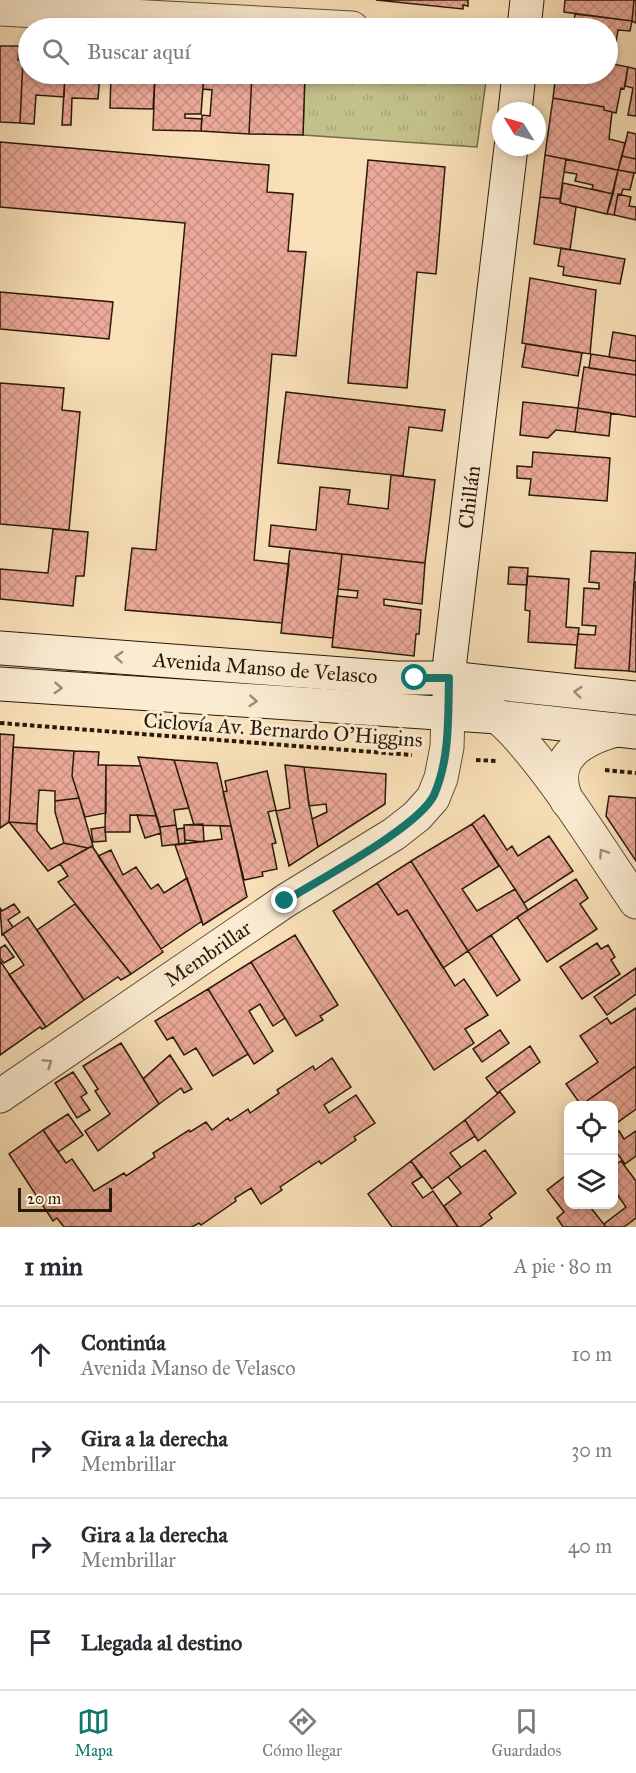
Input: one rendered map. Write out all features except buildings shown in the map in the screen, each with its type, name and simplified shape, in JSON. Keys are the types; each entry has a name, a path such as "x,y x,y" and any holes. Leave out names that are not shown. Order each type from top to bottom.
{"street":[{"path":"525,18 527,0"},
{"path":"0,9 51,6 215,18"},
{"path":"516,102 518,84"},
{"name":"Chillán","path":"449,678 510,156"},
{"name":"Avenida Manso de Velasco","path":"0,648 396,678 449,678 636,698"},
{"path":"449,678 498,717 552,766 567,801 636,902"},
{"name":"Membrillar","path":"0,1096 285,901 394,834 417,816 433,798 441,778 445,757 449,678"},
{"name":"Avenida Manso de Velasco","path":"0,684 498,717 626,731"},
{"path":"552,766 598,735 626,731"}],"path":[{"name":"Ciclovía Av. Bernardo O'Higgins","path":"0,723 636,773"}],"green space":[{"path":"305,84 486,84 477,147 303,135"}],"route":[{"path":"285,901 394,834 417,816 433,798 441,778 447,747 449,678 415,678"}]}
